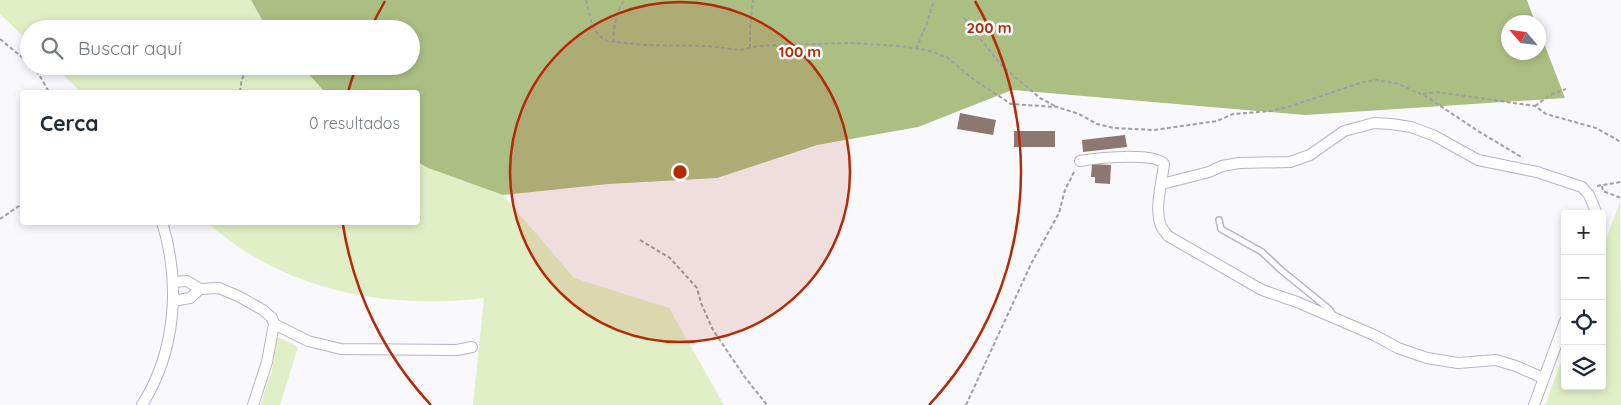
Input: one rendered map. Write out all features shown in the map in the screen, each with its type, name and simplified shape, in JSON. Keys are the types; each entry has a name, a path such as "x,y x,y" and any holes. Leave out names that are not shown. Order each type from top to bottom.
{"street":[{"path":"1162,184 1210,172 1222,166 1239,163 1290,162 1310,155 1344,131 1374,123 1410,127 1435,136 1478,160 1537,172 1582,187 1589,194 1595,210"},
{"path":"1080,161 1102,158 1156,158 1161,161 1164,164 1159,196 1159,216 1161,227 1168,236 1262,290 1297,302 1374,335 1398,348 1427,358 1458,363 1496,360 1516,366 1543,378"},
{"path":"142,405 152,388 164,360 171,327 174,282 169,248 163,225"},
{"path":"174,282 187,281 200,289 219,288 263,310 272,318 274,324 267,362 253,405"},
{"path":"172,301 190,298 200,289"},
{"path":"274,324 308,341 341,349 457,350 472,347"},
{"path":"1534,405 1561,331"}],"lane":[{"path":"1219,220 1221,229 1262,252 1328,309 1337,320"}],"path":[{"path":"586,0 592,25 598,35 607,41 645,45 708,46 740,50 777,44 851,43 927,50 948,58 1011,104 1057,107"},
{"path":"614,42 615,24 624,0"},
{"path":"750,48 753,0"},
{"path":"916,49 934,0"},
{"path":"964,18 1001,65 1040,98 1097,124 1114,128 1154,130 1217,121 1233,114 1288,107 1363,82 1377,80 1399,84 1422,94 1522,157 1537,172"},
{"path":"0,39 20,56"},
{"path":"40,75 49,90"},
{"path":"240,90 241,80 244,75"},
{"path":"1535,106 1550,96 1566,89"},
{"path":"1422,94 1437,92 1535,106 1546,114 1596,128 1621,142"},
{"path":"966,405 1031,264 1059,213 1065,190 1080,161"},
{"path":"1582,187 1602,186 1621,182"},
{"path":"1602,186 1603,190 1621,198"},
{"path":"0,219 20,205"},
{"path":"640,240 670,258 697,288 713,330 744,376 767,405"}],"green space":[{"path":"0,0 251,0 262,20 20,20 20,33 0,14"},
{"path":"251,0 1527,0 1532,15 1501,15 1501,60 1546,60 1546,48 1565,98 1305,115 1012,90 918,127 817,145 717,178 608,184 503,195 428,168 420,163 420,90 323,90 309,75 420,75 420,20 262,20"},
{"path":"63,75 309,75 323,90 79,90"},
{"path":"420,163 428,168 503,195 574,278 669,308 724,405 473,405 484,298 410,301 338,291 303,280 269,265 238,246 211,225 420,225"},
{"path":"1620,202 1621,405 1545,405 1561,362 1561,390 1606,390 1606,239"},
{"path":"276,336 298,347 280,405 261,405 272,371"}],"building":[{"path":"960,113 996,120 993,135 957,129"},
{"path":"1014,131 1055,131 1055,147 1014,147"},
{"path":"1125,135 1127,147 1083,152 1082,140"},
{"path":"1092,164 1111,165 1110,184 1095,183 1095,177 1091,177"}]}
